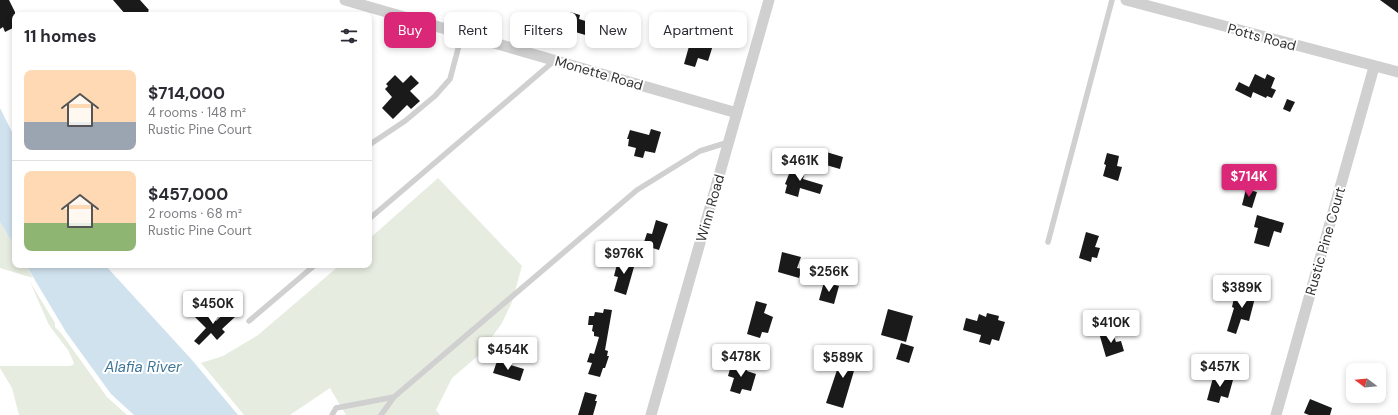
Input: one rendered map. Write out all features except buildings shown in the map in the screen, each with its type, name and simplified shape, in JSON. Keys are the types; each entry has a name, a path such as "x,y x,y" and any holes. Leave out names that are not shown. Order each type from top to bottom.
{"street":[{"name":"Monette Road","path":"345,0 444,29"},
{"name":"Winn Road","path":"651,415 769,0"},
{"name":"Potts Road","path":"1126,0 1374,67 1398,72"},
{"name":"Monette Road","path":"502,46 737,113"},
{"name":"Rustic Pine Court","path":"1276,415 1374,67"}],"lane":[{"path":"1048,242 1112,0"},
{"path":"372,143 405,121 435,96 450,79 458,48"},
{"path":"372,216 554,61"},
{"path":"381,415 394,397 637,190 700,151 729,142"},
{"path":"249,321 311,268"},
{"path":"332,415 336,408 394,397"}],"shaded area":[{"path":"438,178 522,266 512,302 502,323 479,355 452,378 436,410 440,415 346,415 330,388 290,415 244,415 201,363 223,356 258,335 336,268 372,268 372,236"},
{"path":"0,222 12,242 12,268 28,268 33,278 0,268"},
{"path":"30,282 55,323 55,327 61,333 107,397 127,415 19,415 12,388 0,366 70,366 74,363 68,350 49,325"}],"water":[{"path":"0,108 12,132 12,242 0,222"},
{"name":"Alafia River","path":"28,268 108,268 192,360 238,415 134,415 111,394 66,332"}]}
